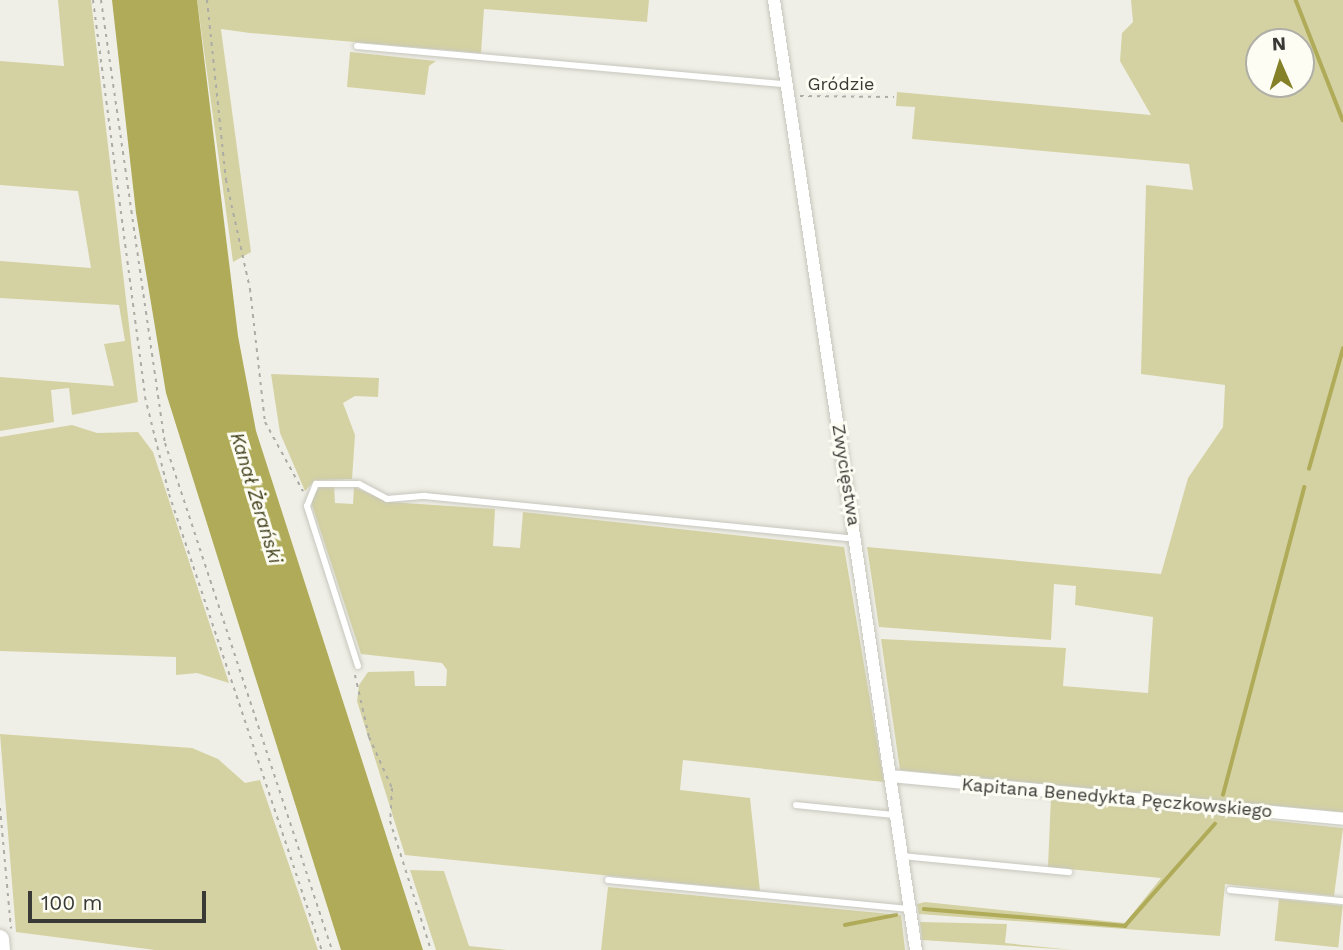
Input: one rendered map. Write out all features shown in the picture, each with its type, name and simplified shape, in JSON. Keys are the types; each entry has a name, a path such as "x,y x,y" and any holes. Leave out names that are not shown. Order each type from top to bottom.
{"street":[{"name":"Zwycięstwa","path":"774,0 916,950"},
{"name":"Kapitana Benedykta Pęczkowskiego","path":"891,776 1343,819"}],"lane":[{"path":"357,46 787,90"},
{"path":"358,666 306,496 316,484 345,481 387,499 425,496 856,539"},
{"path":"796,805 897,816"},
{"path":"902,856 1069,872"},
{"path":"608,880 910,909"},
{"path":"1230,890 1343,901"}],"path":[{"path":"93,0 145,397 169,494 322,950"},
{"path":"101,0 164,443 331,950"},
{"path":"207,0 226,180 250,289 265,422 306,496"},
{"name":"Gródzie","path":"787,90 894,97"},
{"path":"358,666 360,708 392,788 390,821 431,950"},
{"path":"0,808 4,942"}],"shaded area":[{"path":"58,0 91,0 138,402 72,415 69,388 51,390 54,422 0,431 0,377 114,386 104,344 125,341 119,305 0,298 0,261 91,268 78,191 0,185 0,61 64,66"},
{"path":"197,0 649,0 647,22 484,9 481,53 250,33 221,29 220,22 251,252 233,262"},
{"path":"1131,0 1343,0 1343,812 900,770 881,639 1066,648 1063,686 1148,693 1153,617 1075,605 1076,586 1054,584 1051,640 879,627 867,547 1161,574 1188,478 1223,427 1225,385 1141,374 1146,185 1193,190 1189,164 912,139 915,107 896,106 897,92 1151,115 1120,61 1122,33 1133,22"},
{"path":"350,52 436,61 429,66 425,95 347,87"},
{"path":"271,374 379,378 378,397 355,396 343,403 355,435 352,479 315,480 305,491 280,433"},
{"path":"72,425 97,433 138,432 153,452 229,683 197,673 176,675 176,657 0,651 0,437"},
{"path":"334,485 335,503 353,504 354,487 389,502 495,509 493,546 520,548 523,512 844,547 884,782 683,760 680,790 750,798 760,891 405,855 357,701 359,685 368,672 414,671 415,686 446,686 447,670 442,663 361,654 310,499 320,487"},
{"path":"0,734 192,748 218,759 245,783 260,780 318,950 155,950 16,932"},
{"path":"1051,797 1343,828 1334,896 1225,884 1220,936 919,914 917,904 925,902 1125,923 1161,878 1048,867"},
{"path":"410,870 444,871 469,946 507,950 436,950"},
{"path":"608,887 901,915 905,950 601,950"},
{"path":"1279,899 1343,906 1338,947 1275,941"},
{"path":"920,922 1007,924 1005,943 1073,950 922,940"}],"water":[{"name":"Kanał Żerański","path":"112,0 197,0 238,336 256,431 423,950 341,950 166,393 136,213"}],"waterway":[{"path":"1296,0 1343,120"},
{"path":"1309,469 1343,349"},
{"path":"1223,795 1304,488"},
{"path":"924,909 1125,926 1215,824"},
{"path":"845,925 896,915"}]}
